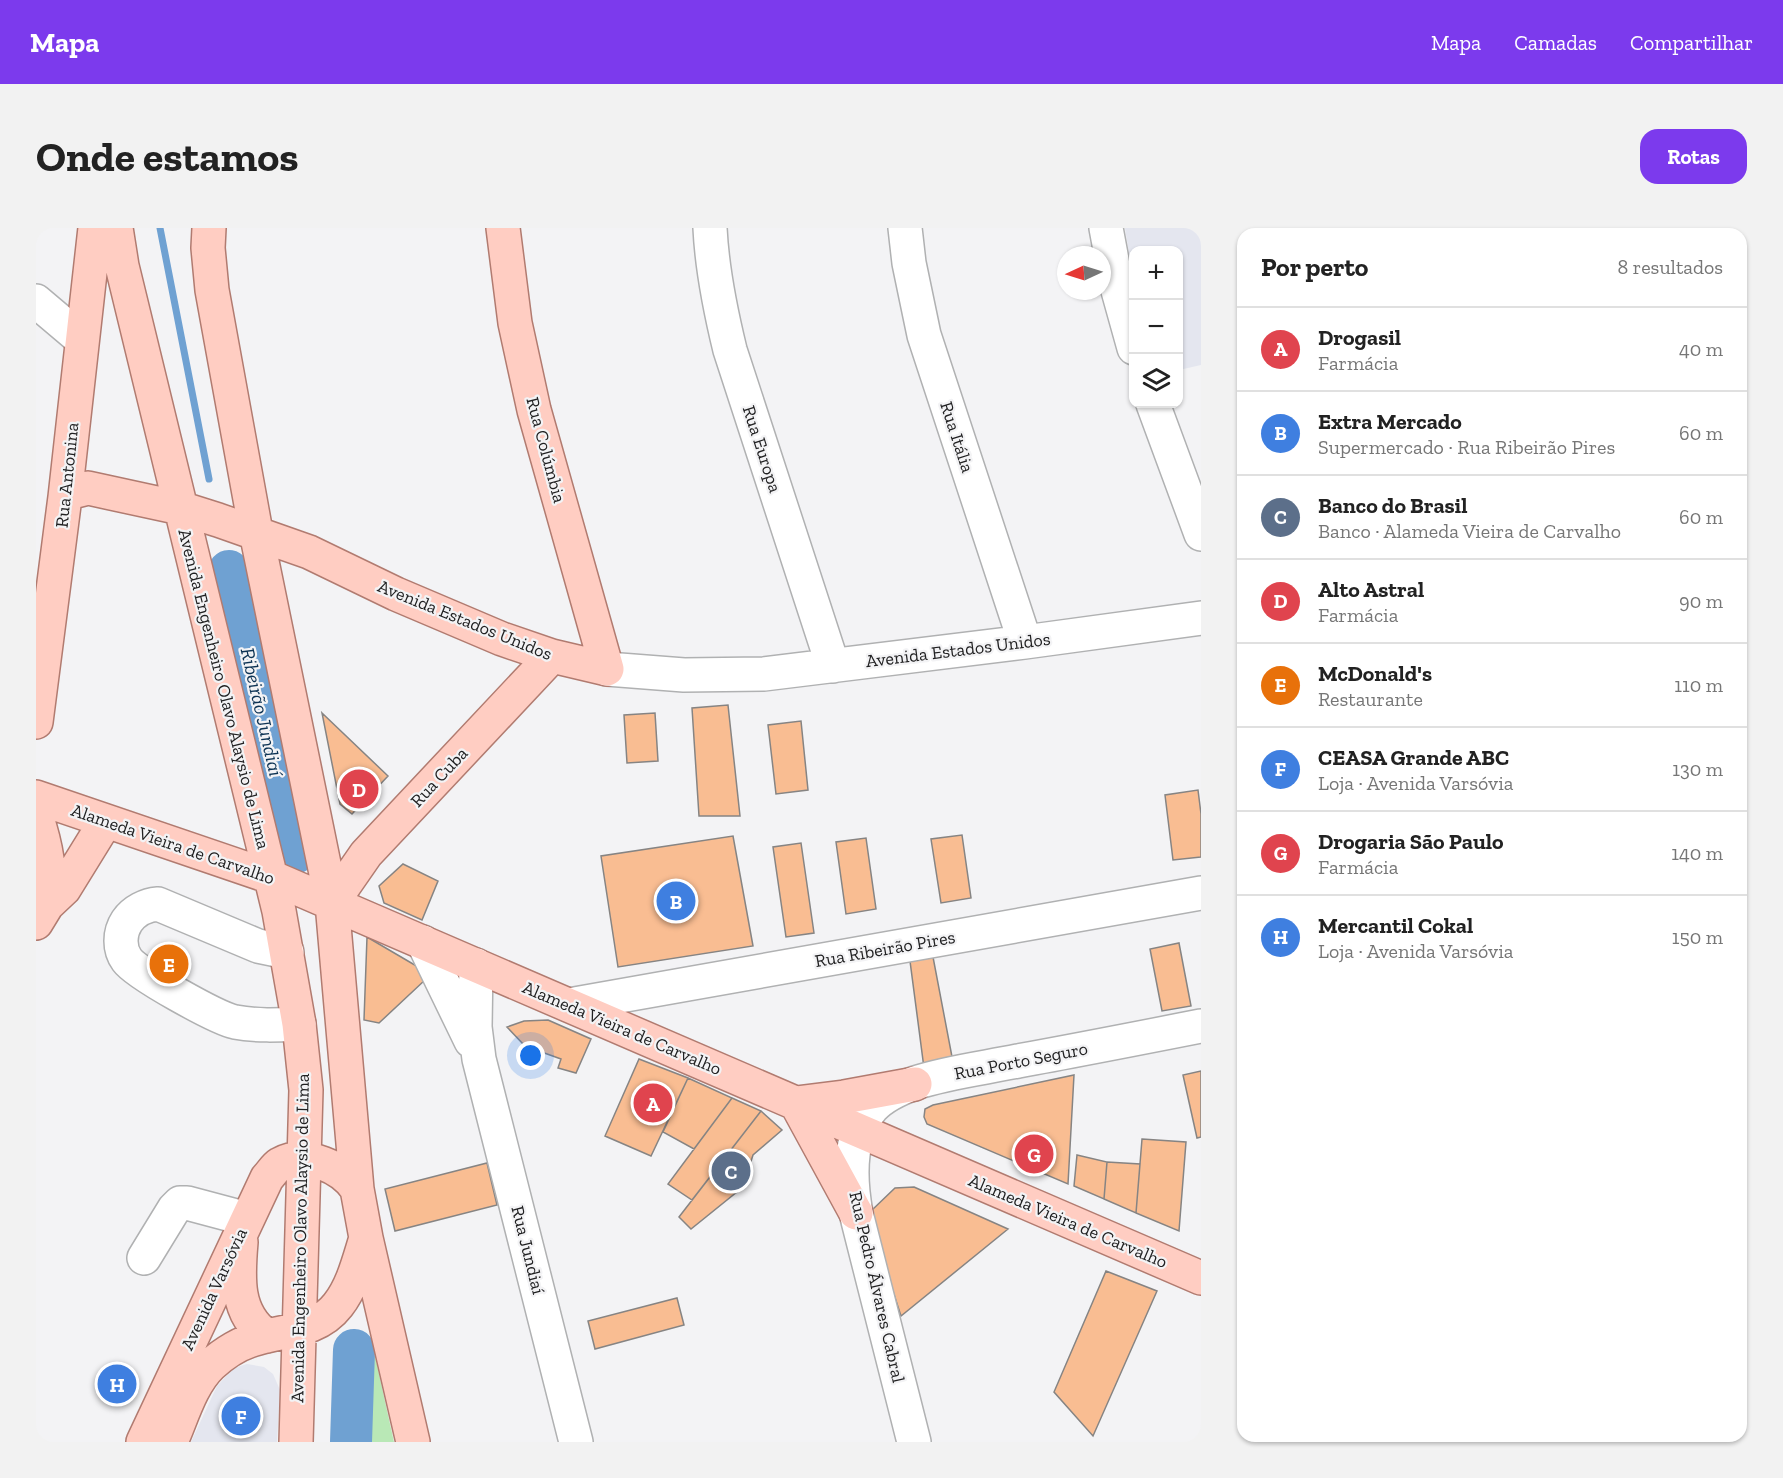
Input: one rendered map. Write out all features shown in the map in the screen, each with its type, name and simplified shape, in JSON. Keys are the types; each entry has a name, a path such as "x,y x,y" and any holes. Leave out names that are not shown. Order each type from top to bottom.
{"main road":[{"name":"Rua Antonina","path":"36,722 65,497 95,228"},
{"name":"Avenida Engenheiro Olavo Alaysio de Lima","path":"116,228 122,266 271,877 299,1024 306,1081 306,1160 296,1442"},
{"path":"209,228 208,248 212,290 255,532 332,903 357,1189 366,1238 413,1442"},
{"name":"Rua Colúmbia","path":"502,228 515,323 534,410 607,669"},
{"name":"Avenida Estados Unidos","path":"65,497 72,492 88,488 180,508 309,552 396,594 502,639 552,656 607,669"},
{"name":"Rua Cuba","path":"332,903 366,854 552,656"},
{"name":"Alameda Vieira de Carvalho","path":"36,797 271,877 1201,1278"},
{"path":"36,815 49,870 41,914"},
{"path":"41,914 63,889 106,821"},
{"path":"856,1213 796,1103 844,1097 915,1083"},
{"path":"306,1160 318,1162 343,1174 357,1189"},
{"name":"Avenida Varsóvia","path":"143,1442 267,1178 280,1165 290,1161 306,1160"},
{"path":"244,1224 238,1271 241,1299 247,1317 267,1336"},
{"name":"Avenida Varsóvia","path":"171,1442 200,1379 211,1365 246,1342 300,1329 324,1319 338,1305 354,1276 366,1238"}],"street":[{"name":"Rua Europa","path":"710,228 717,298 730,350 833,666"},
{"name":"Rua Itália","path":"905,228 909,263 924,335 1025,642"},
{"path":"1106,228 1117,287 1129,330"},
{"path":"36,301 81,339"},
{"path":"1154,408 1201,534"},
{"name":"Avenida Estados Unidos","path":"607,669 695,675 764,674 1201,618"},
{"name":"Rua Ribeirão Pires","path":"569,1005 1201,893"},
{"path":"287,952 258,946 158,904 150,904 132,915 125,923 121,946 129,963 156,981 233,1022 266,1025 299,1024"},
{"name":"Rua Jundiaí","path":"423,942 479,1059"},
{"name":"Rua Jundiaí","path":"476,965 475,1028 479,1059 576,1442"},
{"name":"Rua Porto Seguro","path":"859,1131 872,1109 889,1095 915,1083 1201,1026"},
{"name":"Rua Pedro Álvares Cabral","path":"859,1131 852,1171 852,1192 914,1442"},
{"path":"144,1258 180,1203 187,1203 244,1224"}],"shaded area":[{"path":"1125,228 1201,228 1201,365 1183,369 1183,246 1129,246 1129,254"},
{"path":"247,1364 264,1367 273,1374 280,1390 277,1442 191,1442 217,1386 234,1368"}],"green space":[{"path":"375,1356 394,1442 362,1442 366,1359"}],"building":[{"path":"728,705 740,816 699,816 692,708"},
{"path":"322,713 388,776 352,814 340,804"},
{"path":"655,713 658,761 627,763 624,715"},
{"path":"801,721 808,790 776,794 768,725"},
{"path":"1198,790 1201,814 1201,857 1173,860 1165,795"},
{"path":"962,835 971,898 941,903 931,839"},
{"path":"733,836 753,946 618,967 601,856"},
{"path":"866,838 876,909 846,914 836,842"},
{"path":"801,843 814,933 786,937 773,847"},
{"path":"403,864 438,881 422,920 384,903 379,886"},
{"path":"367,937 425,971 425,980 379,1023 364,1020"},
{"path":"1179,943 1191,1006 1162,1011 1150,949"},
{"path":"933,957 953,1062 924,1068 910,961"},
{"path":"548,1020 591,1039 576,1073 558,1068 561,1059 525,1046 507,1027 524,1021"},
{"path":"639,1059 688,1078 651,1156 605,1136"},
{"path":"1201,1071 1201,1137 1197,1138 1183,1075"},
{"path":"1074,1075 1068,1184 927,1124 924,1117 925,1109 933,1105"},
{"path":"688,1078 732,1098 694,1149 663,1132"},
{"path":"732,1098 761,1111 692,1200 668,1184"},
{"path":"761,1111 782,1130 753,1155 743,1187 691,1229 679,1217"},
{"path":"1142,1139 1186,1142 1179,1231 1136,1213"},
{"path":"1077,1155 1107,1162 1104,1199 1074,1186"},
{"path":"1107,1162 1140,1164 1136,1213 1104,1199"},
{"path":"487,1163 497,1205 395,1231 385,1189"},
{"path":"914,1187 1008,1229 901,1316 871,1224 872,1210 895,1188"},
{"path":"1106,1271 1157,1291 1093,1436 1054,1392"},
{"path":"677,1298 684,1325 595,1349 588,1321"}],"waterway":[{"name":"Ribeirão Jundiaí","path":"160,228 209,479"},
{"name":"Ribeirão Jundiaí","path":"229,571 295,853"},
{"name":"Ribeirão Jundiaí","path":"351,1442 354,1350"}],"place":[{"name":"Alto Astral","path":"359,789"},
{"name":"Extra Mercado","path":"676,901"},
{"name":"McDonald's","path":"169,964"},
{"name":"Drogasil","path":"653,1103"},
{"name":"Drogaria São Paulo","path":"1034,1154"},
{"name":"Banco do Brasil","path":"731,1171"},
{"name":"Mercantil Cokal","path":"117,1384"},
{"name":"CEASA Grande ABC","path":"241,1416"}]}
